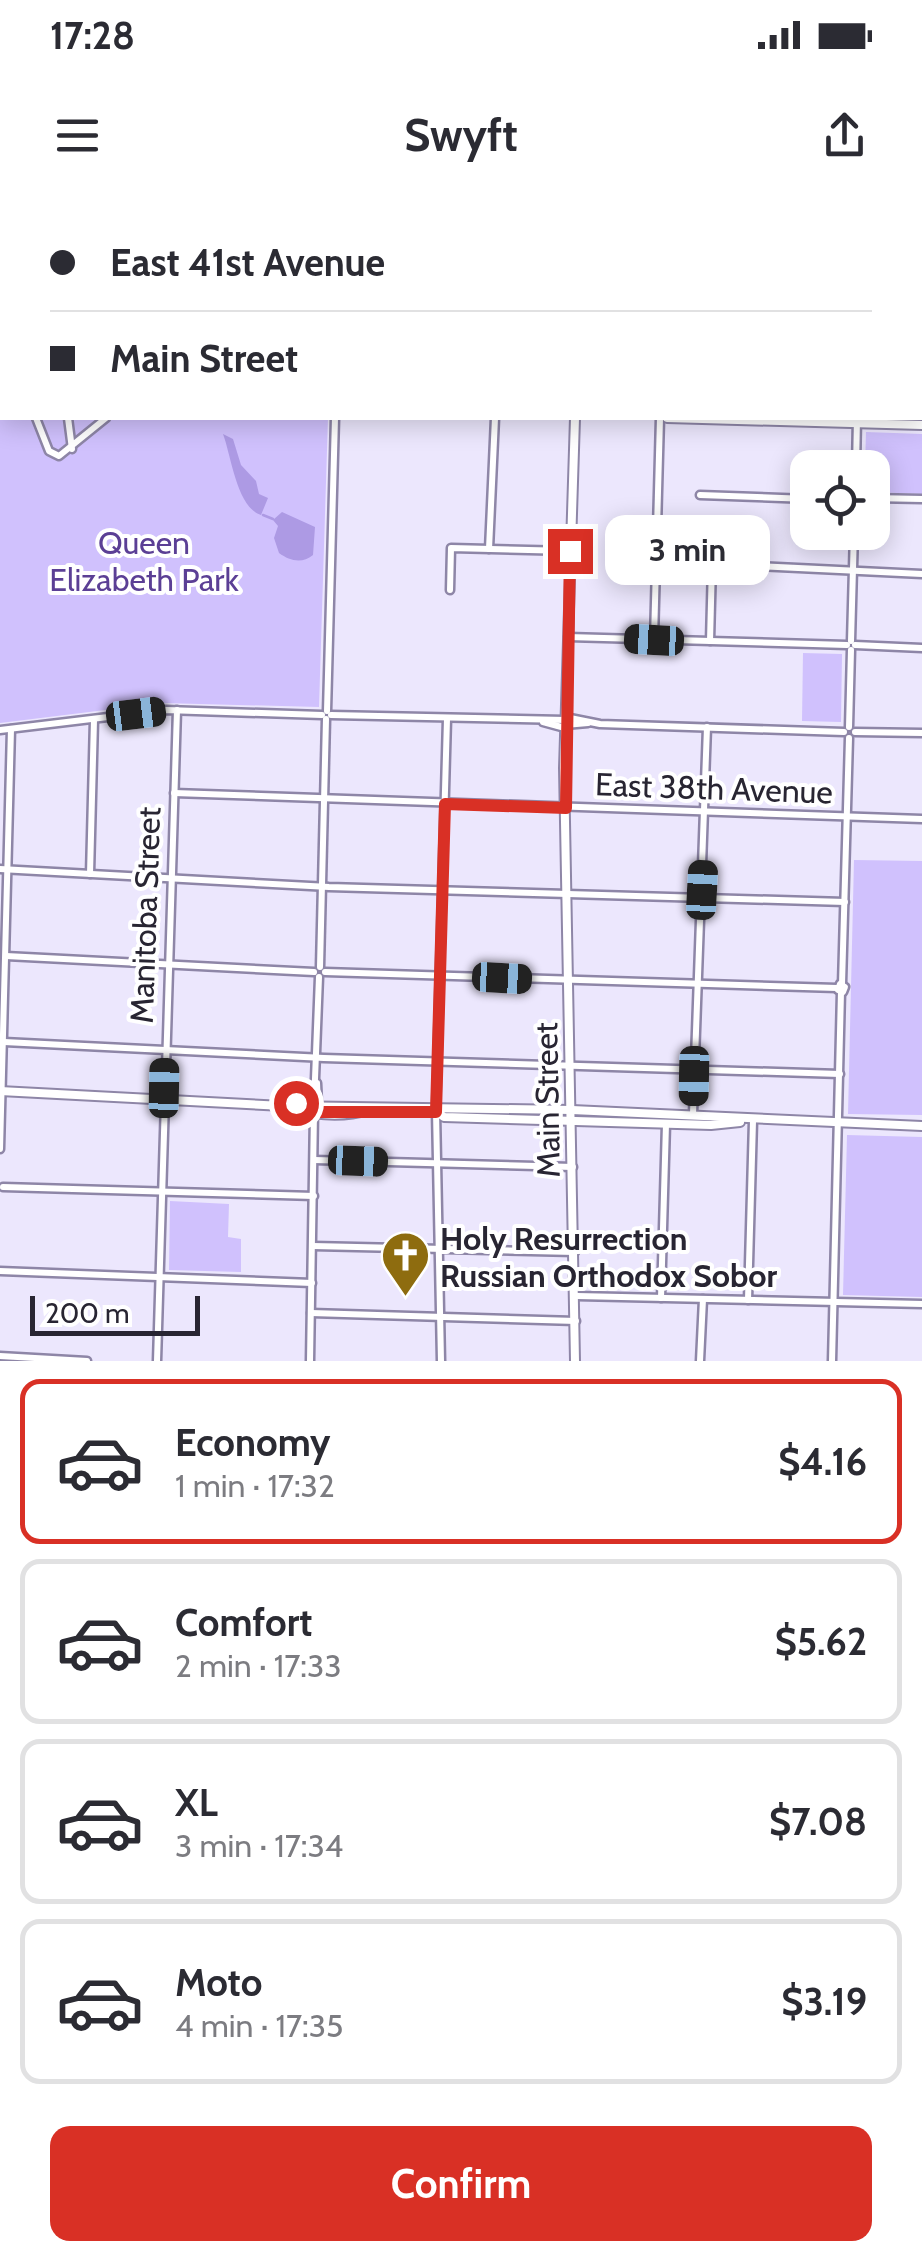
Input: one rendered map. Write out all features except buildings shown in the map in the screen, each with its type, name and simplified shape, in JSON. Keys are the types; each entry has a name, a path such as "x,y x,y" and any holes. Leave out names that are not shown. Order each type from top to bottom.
{"main road":[{"name":"Main Street","path":"575,420 565,722 578,1296 575,1361"},
{"path":"857,420 922,425"},
{"path":"1,1092 316,1108 356,1114 368,1109 572,1110 693,1114 749,1121"},
{"path":"436,1112 444,1117 666,1124 749,1121 922,1126"}],"street":[{"path":"37,420 49,450 59,456 72,450 104,420"},
{"path":"68,420 72,450"},
{"path":"310,1361 334,420"},
{"path":"489,549 495,420"},
{"path":"654,640 660,420"},
{"path":"856,450 857,420"},
{"path":"700,495 790,498"},
{"path":"890,498 922,499"},
{"path":"450,590 451,548 570,551"},
{"path":"832,1361 854,550"},
{"path":"698,563 922,574"},
{"path":"710,641 712,564"},
{"path":"567,637 922,648"},
{"path":"0,730 177,710 922,734"},
{"name":"Manitoba Street","path":"157,1361 177,710"},
{"path":"441,1361 436,1112 447,719"},
{"path":"90,874 94,720"},
{"path":"693,1114 707,728"},
{"path":"0,1149 6,956 4,869 11,729"},
{"name":"East 38th Avenue","path":"174,794 922,819"},
{"path":"4,869 322,886 845,902"},
{"path":"6,956 320,972 840,988"},
{"path":"4,1042 318,1058 840,1074"},
{"path":"748,1300 749,1121"},
{"path":"661,1298 666,1124"},
{"path":"314,1160 574,1166"},
{"path":"1,1187 314,1196"},
{"path":"313,1246 576,1252"},
{"path":"0,1271 312,1283"},
{"path":"578,1296 922,1304"},
{"path":"700,1361 703,1299"},
{"path":"311,1313 577,1322"},
{"path":"0,1356 87,1361"}],"green space":[{"name":"Queen Elizabeth Park","path":"0,420 328,420 319,707 162,703 0,723"},
{"path":"866,432 922,434 922,494 890,493 890,450 865,450"},
{"path":"803,653 842,654 841,722 802,721"},
{"path":"854,860 922,861 922,1115 848,1114"},
{"path":"847,1135 922,1137 922,1297 843,1295"},
{"path":"170,1201 229,1204 228,1237 241,1239 241,1272 169,1270"}],"shaded area":[{"path":"223,434 233,439 241,465 256,481 259,494 268,498 261,515 241,492"},
{"path":"282,512 315,527 313,555 309,558 296,560 279,553 274,538 278,526 273,520"}],"waterway":[{"path":"263,515 273,519"}],"place":[{"name":"Holy Resurrection Russian Orthodox Sobor","path":"405,1298"}],"route":[{"path":"296,1103 283,1106 294,1111 356,1114 368,1109 436,1112 445,804 566,808 564,730 570,551"}]}
